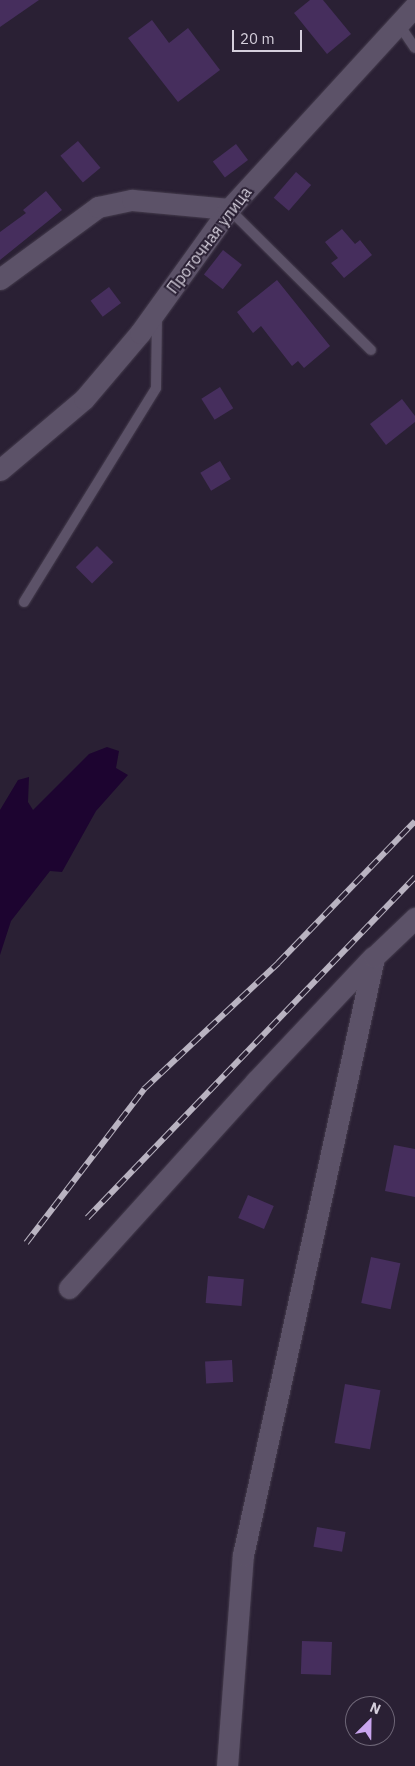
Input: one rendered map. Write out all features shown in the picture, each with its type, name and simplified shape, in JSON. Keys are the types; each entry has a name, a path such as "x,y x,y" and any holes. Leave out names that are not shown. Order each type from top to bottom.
{"street":[{"name":"Проточная улица","path":"0,470 84,399 140,333 229,209 415,6"},
{"path":"0,279 98,207 132,200 229,209"},
{"path":"69,1288 256,1081 374,957 415,918"},
{"path":"227,1766 243,1556 374,957"}],"lane":[{"path":"398,23 415,48"},
{"path":"229,209 371,350"},
{"path":"24,602 156,388 157,309"}],"shaded area":[{"path":"107,747 119,751 116,768 128,775 96,811 62,872 50,871 11,921 0,955 0,810 18,780 29,777 28,802 33,810 89,754"}],"building":[{"path":"0,0 39,0 0,27"},
{"path":"310,0 323,0 351,34 327,54 294,13"},
{"path":"152,20 169,43 188,28 220,70 178,102 128,38"},
{"path":"78,141 100,168 83,183 60,156"},
{"path":"236,144 248,160 225,177 213,161"},
{"path":"296,172 311,185 289,211 274,198"},
{"path":"46,191 62,210 0,260 0,232 26,213 23,210"},
{"path":"342,229 355,244 360,240 372,255 344,278 331,263 338,258 325,242"},
{"path":"223,250 242,265 223,289 204,274"},
{"path":"277,280 330,346 304,368 298,361 292,366 261,326 253,333 237,312"},
{"path":"109,287 121,303 103,317 91,301"},
{"path":"220,387 233,408 215,420 201,399"},
{"path":"402,399 415,416 415,422 386,445 370,424"},
{"path":"220,461 231,479 211,491 200,473"},
{"path":"97,546 113,562 92,583 76,567"},
{"path":"394,1145 415,1149 415,1197 385,1191"},
{"path":"248,1195 274,1206 264,1229 238,1218"},
{"path":"371,1257 400,1263 391,1309 361,1303"},
{"path":"208,1276 244,1279 242,1306 206,1303"},
{"path":"232,1360 233,1382 206,1383 205,1361"},
{"path":"345,1384 380,1390 370,1449 335,1443"},
{"path":"317,1527 346,1532 342,1552 314,1547"},
{"path":"302,1641 332,1642 331,1675 301,1674"}],"railway":[{"path":"26,1243 144,1089 278,963 415,821"},
{"path":"87,1218 415,877"}]}
